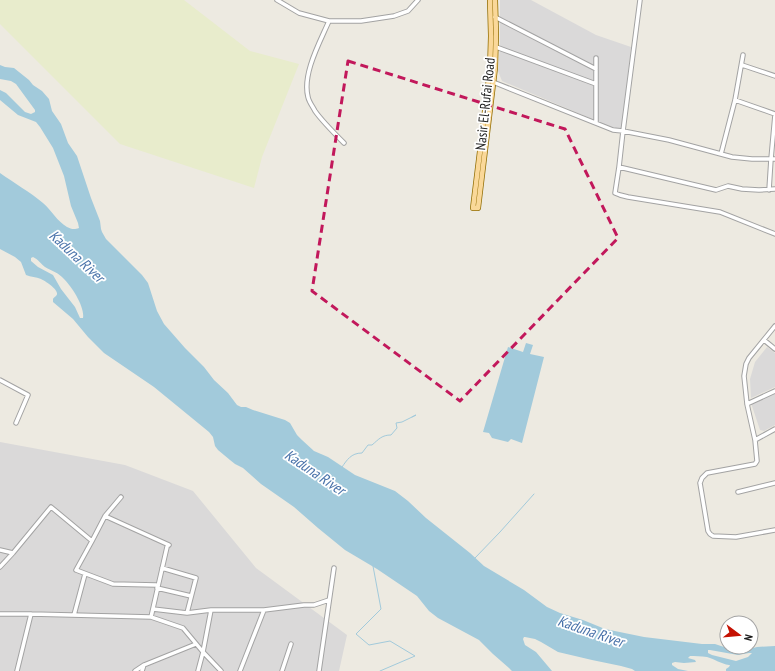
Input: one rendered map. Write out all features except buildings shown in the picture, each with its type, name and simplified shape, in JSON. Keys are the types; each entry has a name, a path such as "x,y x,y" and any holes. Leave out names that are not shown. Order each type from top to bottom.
{"main road":[{"name":"Nasir El-Rufai Road","path":"483,142 491,53 490,0"},
{"name":"Nasir El-Rufai Road","path":"483,142 493,82 496,47 495,0"},
{"path":"473,208 478,208 483,142"}],"street":[{"path":"277,0 299,13 329,21 361,21 394,16 408,11 418,0"},
{"path":"640,0 619,167 614,193 628,197 720,212 775,234"},
{"path":"495,17 596,69"},
{"path":"329,21 307,77 306,87 308,99 316,112 344,143"},
{"path":"496,47 596,84"},
{"path":"721,154 735,100 743,55"},
{"path":"596,58 596,122"},
{"path":"742,65 775,76"},
{"path":"493,82 613,130 669,140 732,157 773,159"},
{"path":"735,100 775,115 773,159 769,190"},
{"path":"619,167 716,190 728,186 742,189 775,189"},
{"path":"775,326 749,358 745,368 744,376 757,461 755,464 706,473 700,483 708,531 713,536 736,537 775,530"},
{"path":"764,340 775,349"},
{"path":"0,380 28,395 16,423"},
{"path":"748,404 775,391"},
{"path":"755,440 775,429"},
{"path":"738,492 775,483"},
{"path":"121,496 105,516 76,570 113,584 156,587 191,596"},
{"path":"0,567 51,507 92,541"},
{"path":"105,516 168,546 156,587 151,617"},
{"path":"0,550 13,553"},
{"path":"162,568 196,578 187,614"},
{"path":"319,671 334,568"},
{"path":"74,615 85,574"},
{"path":"153,609 187,614 211,610 264,610 314,605 329,600"},
{"path":"198,671 211,610"},
{"path":"240,671 264,610"},
{"path":"0,614 151,617 183,628 219,670"},
{"path":"16,671 31,614"},
{"path":"134,671 144,665 196,644"},
{"path":"282,671 291,644"},
{"path":"142,671 144,665"}],"highlighted area":[{"path":"348,61 565,129 618,238 460,401 312,291"}],"shaded area":[{"path":"500,0 531,0 596,35 631,47 622,130 611,127 502,81 498,71 500,46"},
{"path":"767,347 775,353 775,387 751,398 750,379 755,362"},
{"path":"775,393 775,425 764,431 760,430 751,403"},
{"path":"0,442 125,465 193,491 256,568 347,635 339,671 0,671"}],"green space":[{"path":"0,0 184,0 250,51 299,64 262,157 254,188 120,144 0,24"}],"water":[{"name":"Kaduna River","path":"0,65 14,68 42,91 49,99 52,111 61,124 68,143 77,156 100,221 102,232 106,239 148,283 157,311 164,324 214,380 228,393 237,405 285,420 290,423 297,435 314,451 328,457 355,475 395,491 484,566 524,590 547,607 605,629 644,637 702,644 715,644 719,645 719,652 708,650 708,653 736,661 750,655 759,655 759,647 775,646 775,671 726,671 730,665 723,664 707,657 690,656 688,658 695,660 696,662 672,663 672,665 678,669 688,671 635,671 621,666 558,652 535,639 524,637 523,639 525,645 536,652 552,671 512,671 479,640 438,618 429,611 417,596 377,569 345,550 294,507 261,484 243,468 235,464 218,450 215,446 213,437 209,432 154,387 104,353 73,319 53,302 57,292 48,283 41,279 26,275 21,262 0,249 0,173 43,203 63,225 71,229 79,228 71,206 64,176 53,148 36,122 18,115 0,100 0,90 6,93 25,112 31,114 35,112 16,84 11,81 0,79","holes":["33,257 45,267 60,275 67,283 80,303 83,318 80,318 75,307 61,289 53,275 38,267 31,261 31,258"]},
{"path":"526,343 533,345 530,354 544,357 522,443 511,439 508,442 492,438 489,433 483,432 508,347 523,352"}],"waterway":[{"path":"342,467 350,457 355,454 362,453 368,445 372,445 379,439 391,435 397,428 396,423 402,422 416,415 412,417"},
{"path":"475,558 534,494"},
{"path":"373,566 381,609 356,634 369,645 390,641 415,656 380,671"}]}
